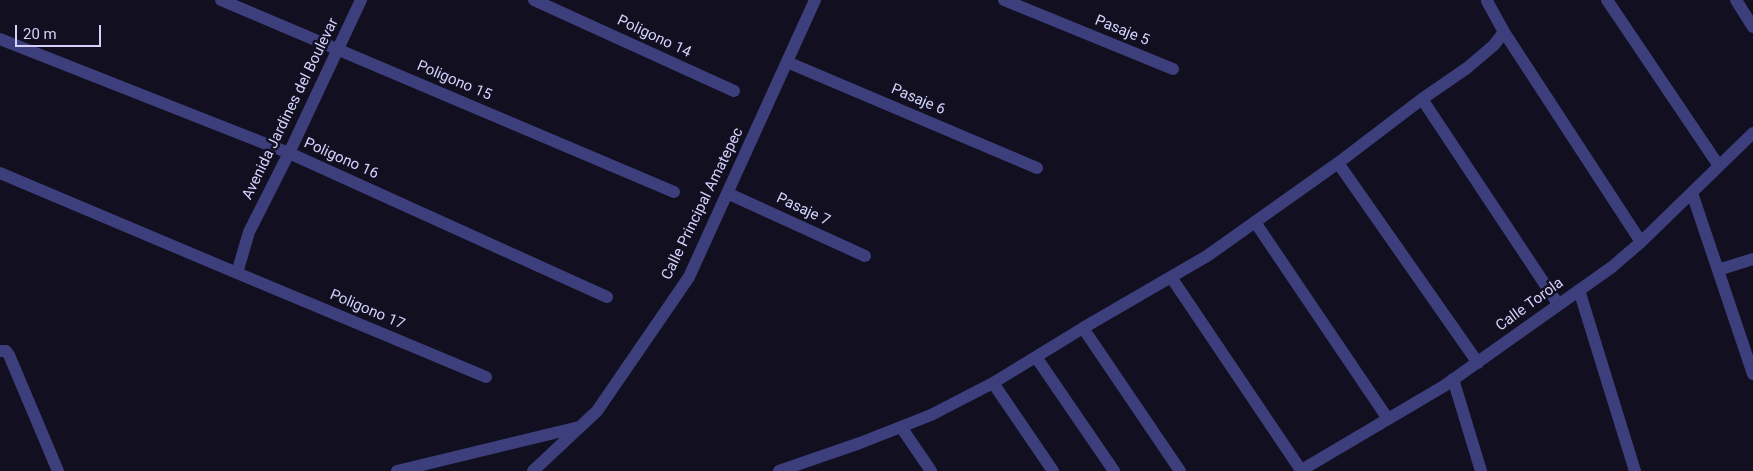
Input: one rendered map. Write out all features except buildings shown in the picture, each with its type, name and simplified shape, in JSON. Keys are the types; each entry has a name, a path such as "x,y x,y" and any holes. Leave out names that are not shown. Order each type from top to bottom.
{"street":[{"name":"Poligono 15","path":"221,0 674,192"},
{"name":"Avenida Jardines del Boulevar","path":"237,273 249,232 289,153 361,0"},
{"name":"Poligono 14","path":"534,0 734,91"},
{"name":"Calle Principal Amatepec","path":"533,471 597,410 689,277 815,0"},
{"name":"Pasaje 5","path":"1004,0 1173,69"},
{"path":"1607,0 1719,166"},
{"path":"1736,0 1753,27"},
{"path":"1487,1 1504,32 1641,242"},
{"path":"779,471 799,468 931,415 993,383 1207,256 1467,68 1494,45 1504,32"},
{"name":"Poligono 16","path":"0,39 289,153 607,298"},
{"name":"Pasaje 6","path":"787,62 1037,168"},
{"path":"1422,99 1558,304"},
{"name":"Calle Torola","path":"1301,471 1317,466 1478,363 1612,267 1641,242 1753,133"},
{"path":"1338,163 1478,363"},
{"name":"Poligono 17","path":"0,174 486,377"},
{"name":"Pasaje 7","path":"727,193 865,256"},
{"path":"1692,193 1753,374"},
{"path":"1255,222 1388,419"},
{"path":"1718,270 1753,259"},
{"path":"1171,277 1301,471"},
{"path":"1579,290 1635,471"},
{"path":"1083,328 1180,471"},
{"path":"0,351 6,352 9,355 58,471"},
{"path":"1036,358 1114,471"},
{"path":"1453,379 1481,471"},
{"path":"993,383 1053,471"},
{"path":"397,471 580,426"},
{"path":"901,427 931,471"}]}
